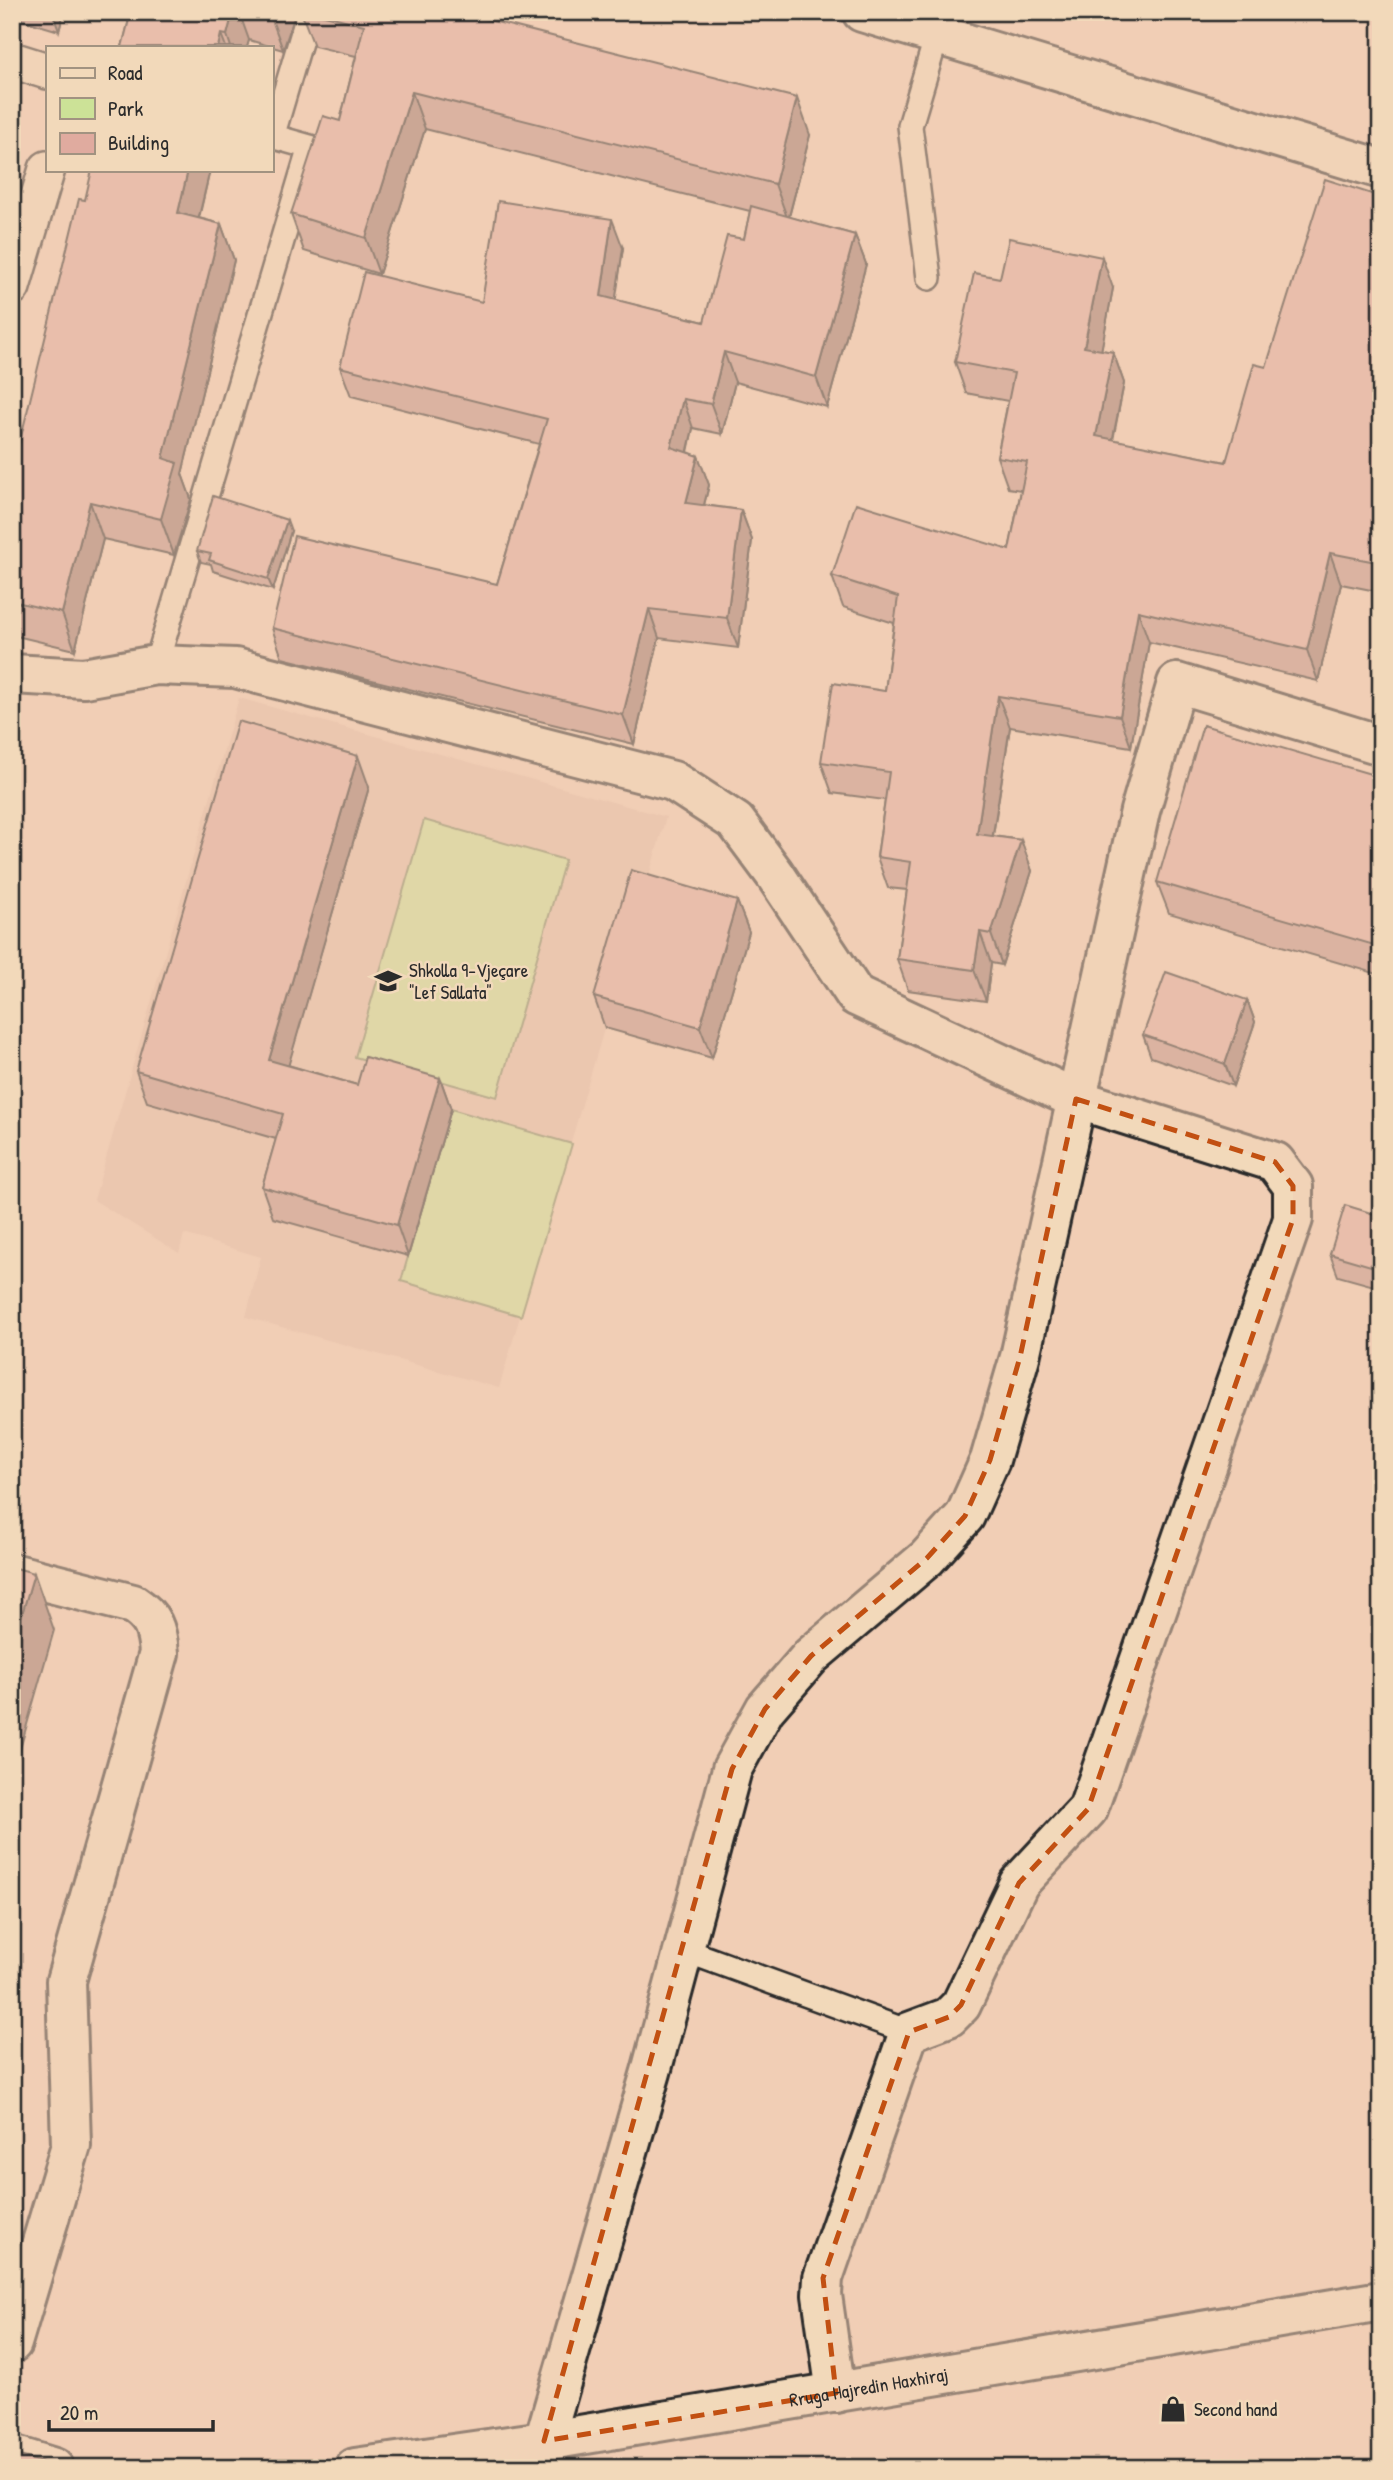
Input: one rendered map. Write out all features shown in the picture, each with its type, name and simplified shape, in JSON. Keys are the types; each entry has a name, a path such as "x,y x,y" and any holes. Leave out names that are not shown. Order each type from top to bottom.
{"street":[{"path":"862,12 940,24 1381,169"},
{"path":"12,60 46,71"},
{"path":"12,287 46,172"},
{"path":"12,674 84,678 156,664 235,668 673,781 736,822 774,873 856,996 1076,1099 1275,1162 1293,1186 1293,1219 1088,1809 1019,1883 961,2005 949,2017 909,2032 823,2278 822,2295 836,2393"},
{"path":"544,2441 684,1950 732,1769 765,1709 811,1656 927,1559 965,1516 990,1460 1020,1357 1140,811 1177,683 1381,745"},
{"path":"12,1573 132,1605 150,1615 158,1634 159,1653 66,1981 71,2145 12,2343"},
{"name":"Rruga Hajredin Haxhiraj","path":"363,2467 544,2441 1381,2301"},
{"path":"12,2455 54,2468"}],"lane":[{"path":"273,134 309,12"},
{"path":"929,278 910,126 940,24"},
{"path":"156,664 310,147 273,137"},
{"path":"684,1950 909,2032"}],"highlighted area":[{"path":"1076,1099 1275,1162 1293,1186 1293,1219 1088,1809 1019,1883 961,2005 949,2017 909,2032 823,2278 836,2393 544,2441 732,1769 765,1709 811,1656 927,1558 965,1516 990,1460 1020,1357"}],"shaded area":[{"name":"Shkolla 9-Vjeçare \"Lef Sallata\"","path":"239,698 666,817 499,1388 246,1317 261,1257 184,1234 179,1253 94,1200"}],"green space":[{"path":"424,820 565,860 497,1097 355,1057"},
{"path":"451,1109 572,1144 521,1316 401,1281"}],"building":[{"path":"131,12 233,12 227,35 221,34 218,46 122,46"},
{"path":"313,12 457,12 797,98 775,184 412,92 366,238 291,214 323,116 340,121 364,25"},
{"path":"92,172 188,172 178,213 221,224 163,458 177,463 161,519 90,502 62,613 12,601 12,474 79,199 85,200"},
{"path":"1325,179 1381,197 1381,563 1330,553 1307,650 1138,611 1120,716 998,696 977,834 1021,840 991,934 980,932 974,970 897,959 911,862 877,857 889,772 821,762 833,683 885,691 898,597 832,576 856,503 1009,550 1027,462 997,457 1014,373 955,362 974,273 1000,278 1009,238 1102,257 1084,347 1113,352 1096,436 1226,462 1254,364 1266,367"},
{"path":"498,201 612,219 601,296 704,322 727,236 744,239 751,206 855,235 816,377 724,352 711,404 683,399 671,447 698,456 686,503 741,510 727,618 649,609 623,715 272,628 294,536 497,584 547,419 340,367 364,272 482,302"},
{"path":"213,496 287,520 268,579 209,560 211,554 197,551"},
{"path":"238,721 358,756 269,1060 357,1085 365,1057 440,1078 397,1225 262,1187 283,1114 136,1071"},
{"path":"1203,725 1381,777 1381,947 1157,882"},
{"path":"631,870 737,901 700,1027 594,997"},
{"path":"1166,972 1247,1000 1225,1064 1143,1035"},
{"path":"1381,1192 1381,1269 1330,1254 1345,1205 1374,1214"},
{"path":"12,1567 34,1573 12,1648"},
{"path":"12,2454 42,2462 41,2468 12,2468"}],"place":[{"name":"Shkolla 9-Vjeçare \"Lef Sallata\"","path":"388,981"},
{"name":"Second hand","path":"1173,2409"}]}
